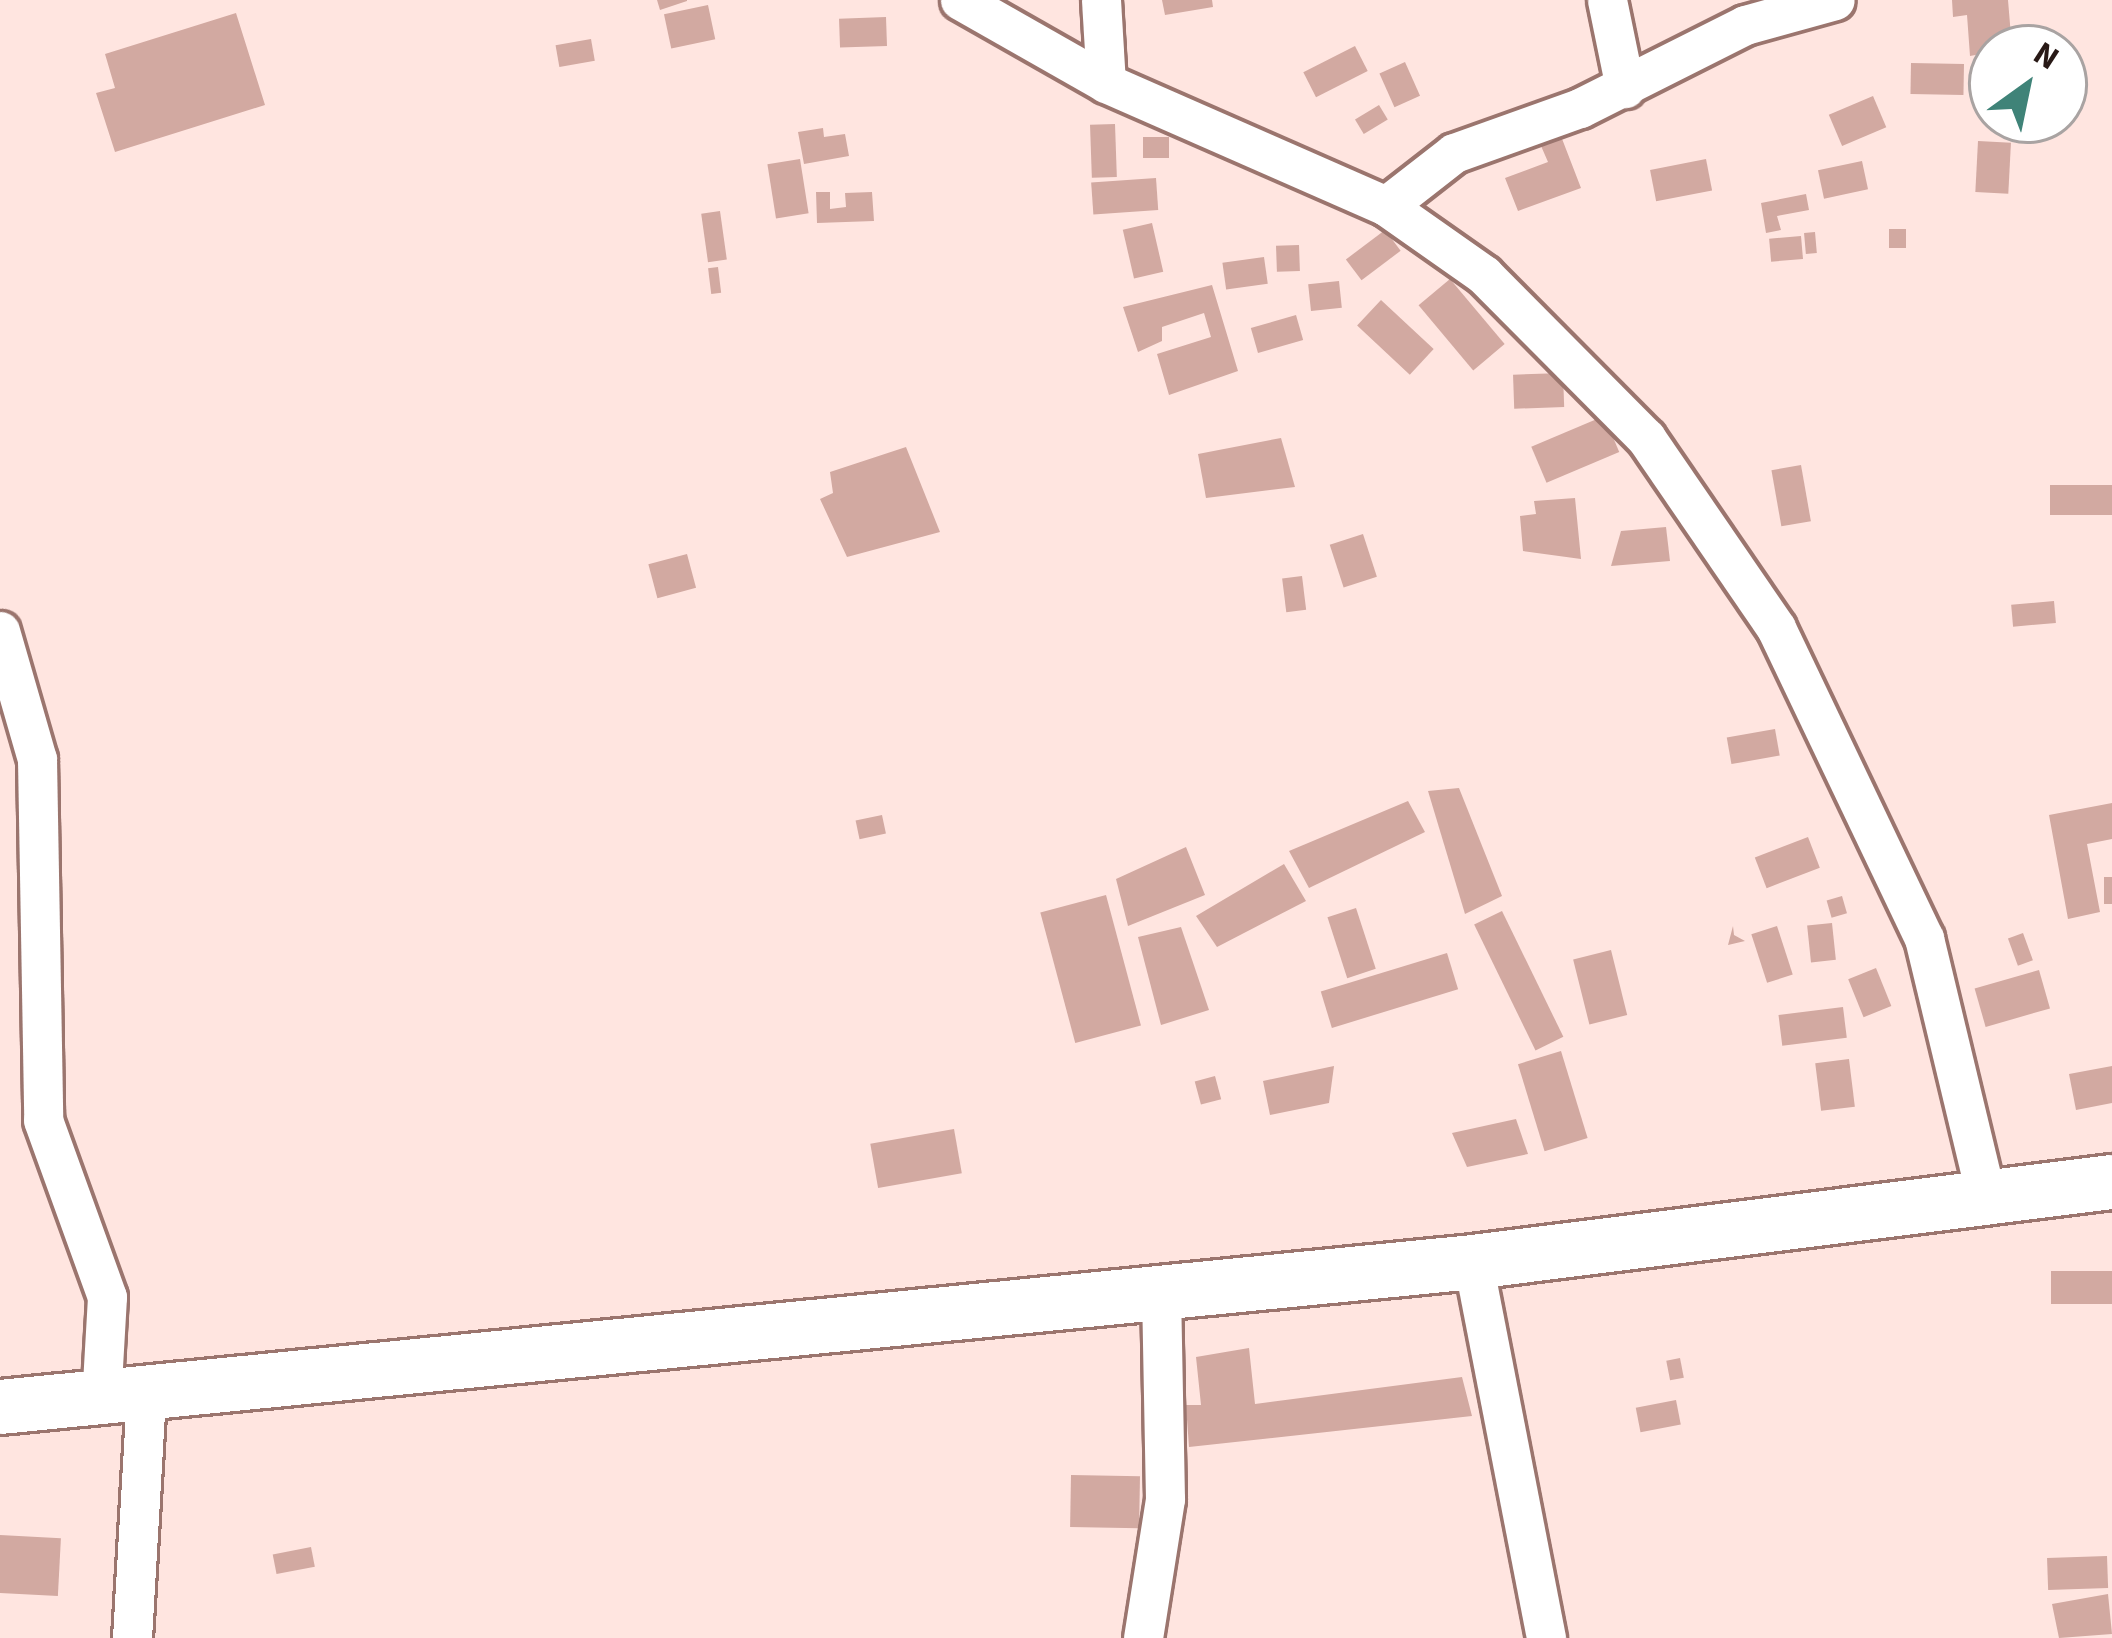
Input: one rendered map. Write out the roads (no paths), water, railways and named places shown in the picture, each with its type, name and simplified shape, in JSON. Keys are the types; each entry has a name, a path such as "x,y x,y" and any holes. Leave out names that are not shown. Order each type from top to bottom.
{"street":[{"path":"960,0 1106,83 1386,206 1484,275 1646,438 1776,628 1924,938 1986,1196"},
{"path":"1101,0 1106,83"},
{"path":"1607,0 1625,88"},
{"path":"1386,206 1454,153 1625,88 1745,26 1835,0"},
{"path":"0,631 37,759 43,1120 107,1297 123,1399 132,1638"},
{"path":"0,1407 123,1399 1161,1286 1473,1262 2112,1182"},
{"path":"1473,1262 1546,1638"},
{"path":"1143,1638 1165,1499 1161,1286"}]}
